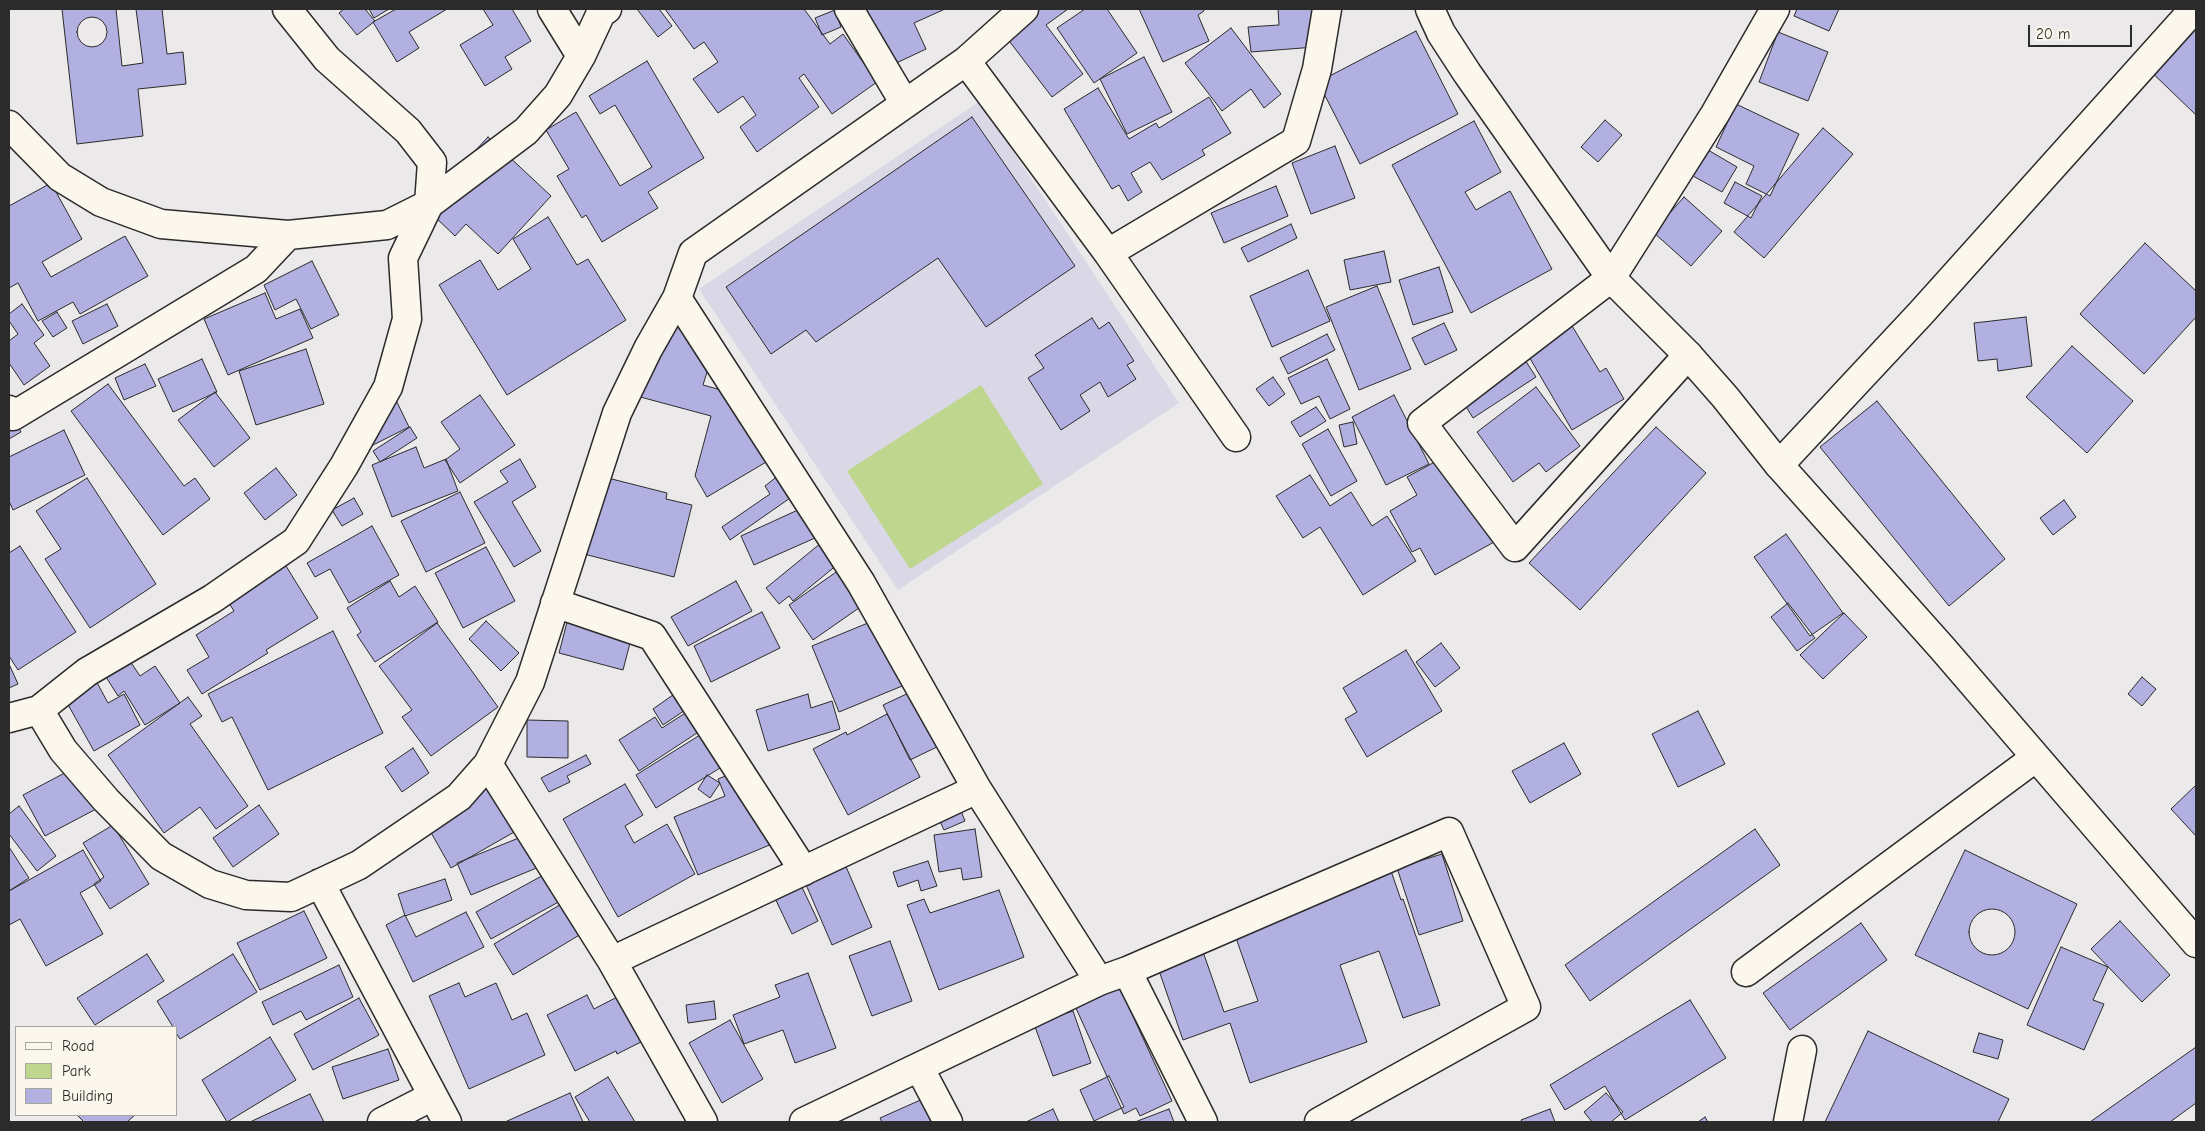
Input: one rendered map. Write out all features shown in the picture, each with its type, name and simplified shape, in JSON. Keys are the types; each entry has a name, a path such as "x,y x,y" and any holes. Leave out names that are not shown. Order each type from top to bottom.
{"street":[{"path":"9,718 39,710 86,672 212,599 296,541 344,466 388,387 407,319 403,258 429,204 432,162 408,131 327,59 287,9"},
{"path":"552,9 581,56"},
{"path":"9,125 60,177 101,202 161,224 288,235 386,225 429,204 526,131 558,95 581,56 601,13 608,9"},
{"path":"849,9 905,104"},
{"path":"39,710 63,750 106,800 161,856 210,884 246,895 291,897 359,865 458,797 488,764 530,682 617,413 648,349 677,298 693,253 966,61 1024,9"},
{"path":"1108,253 1296,141 1317,69 1327,9"},
{"path":"1430,9 1442,33 1467,73 1610,278 1688,355 1725,397 1779,465 1943,648 2035,758 2196,943"},
{"path":"1688,355 1515,547 1422,423 1610,278 1715,114 1775,9"},
{"path":"1779,465 1921,313 2194,9"},
{"path":"966,61 1108,253 1236,437"},
{"path":"9,410 13,416 256,269 288,235"},
{"path":"677,298 861,583 978,789 1099,981"},
{"path":"555,603 652,636 804,871"},
{"path":"1746,972 2035,758"},
{"path":"488,764 612,961 702,1122"},
{"path":"612,961 978,789"},
{"path":"804,1122 1099,981 1127,971 1449,832 1526,1007 1319,1122"},
{"path":"320,883 447,1122"},
{"path":"1127,971 1203,1122"},
{"path":"1788,1122 1802,1050"},
{"path":"919,1067 948,1122"},
{"path":"382,1122 433,1096"}],"shaded area":[{"path":"980,101 1179,403 898,590 699,289"}],"green space":[{"path":"981,385 1043,484 910,569 847,471"}],"building":[{"path":"62,9 116,9 122,66 143,63 136,9 162,9 167,54 183,52 186,84 138,89 143,136 77,144"},
{"path":"344,9 365,9 375,21 357,35 339,13"},
{"path":"369,9 389,9 374,18"},
{"path":"396,9 447,9 409,32 419,48 397,62 373,22"},
{"path":"483,9 512,9 531,41 505,57 512,69 485,86 460,45 493,25"},
{"path":"637,9 659,9 672,26 658,37"},
{"path":"665,9 804,9 830,44 843,34 877,82 832,114 804,74 799,78 819,107 757,152 740,127 756,115 743,96 718,113 693,79 718,62 704,42 694,49"},
{"path":"945,9 914,23 926,49 888,67 862,10"},
{"path":"1027,9 1068,9 1046,25 1083,74 1052,97 1000,29"},
{"path":"1085,9 1107,9 1137,53 1094,83 1057,28"},
{"path":"1139,9 1203,9 1204,11 1198,15 1209,41 1163,62"},
{"path":"1278,9 1312,9 1315,47 1251,52 1248,27 1279,25"},
{"path":"1797,9 1839,9 1829,31 1794,16"},
{"path":"835,10 841,27 822,35 815,18"},
{"path":"2196,15 2196,115 2144,65"},
{"path":"92,17 103,21 107,32 103,43 92,47 81,43 77,32 81,21"},
{"path":"1231,28 1281,94 1264,108 1251,89 1222,111 1185,63"},
{"path":"1416,31 1458,114 1360,164 1318,82"},
{"path":"1778,32 1828,52 1808,101 1759,82"},
{"path":"1144,57 1172,112 1127,134 1100,79"},
{"path":"647,61 704,158 648,192 658,208 602,242 586,215 582,218 557,176 569,169 546,130 576,112 620,186 652,167 615,105 600,114 589,96"},
{"path":"1098,88 1129,139 1156,123 1159,128 1209,97 1231,133 1202,150 1205,155 1162,180 1150,162 1131,173 1142,192 1128,201 1119,185 1112,189 1064,109"},
{"path":"1736,104 1799,134 1770,196 1746,184 1754,166 1716,147"},
{"path":"972,117 1075,266 986,327 938,258 816,342 806,330 771,354 726,287"},
{"path":"1605,120 1622,135 1598,162 1581,147"},
{"path":"1474,121 1501,172 1465,192 1476,210 1510,191 1552,269 1471,313 1392,165"},
{"path":"1823,128 1853,154 1764,258 1734,232"},
{"path":"488,137 551,196 498,254 466,224 455,236 433,215 444,184"},
{"path":"1335,146 1355,198 1311,214 1292,163"},
{"path":"1708,150 1737,167 1722,192 1693,176"},
{"path":"1735,182 1762,196 1751,218 1724,203"},
{"path":"51,183 82,239 42,262 51,277 125,236 148,276 80,314 73,302 38,321 18,283 9,288 9,206"},
{"path":"1276,186 1288,216 1224,243 1211,213"},
{"path":"1684,197 1722,231 1691,266 1653,232"},
{"path":"548,217 577,265 588,259 626,320 507,395 439,285 480,260 498,290 531,269 513,239"},
{"path":"1291,224 1297,238 1248,262 1241,248"},
{"path":"2145,243 2196,291 2196,317 2144,374 2080,314"},
{"path":"1384,251 1391,282 1350,290 1344,260"},
{"path":"312,261 339,315 311,329 296,299 275,310 264,285"},
{"path":"1439,267 1453,312 1413,325 1399,280"},
{"path":"1308,270 1330,321 1272,347 1250,296"},
{"path":"1377,286 1411,369 1359,390 1326,307"},
{"path":"265,293 276,319 300,309 313,338 228,375 204,319"},
{"path":"22,304 44,335 34,343 50,366 24,385 9,363 9,341 18,334 9,321 9,314"},
{"path":"107,304 118,326 83,344 72,321"},
{"path":"1563,311 1600,372 1606,368 1624,399 1572,430 1518,338"},
{"path":"57,312 67,328 53,337 42,321"},
{"path":"2026,317 2032,366 1998,371 1997,359 1978,361 1974,323"},
{"path":"1092,318 1099,329 1109,322 1134,361 1127,365 1136,379 1108,397 1100,382 1080,395 1090,411 1061,430 1028,378 1044,368 1035,355"},
{"path":"653,319 679,326 707,372 703,385 736,394 773,458 707,497 695,476 711,416 633,395"},
{"path":"1444,323 1457,350 1425,365 1412,338"},
{"path":"1327,334 1335,350 1288,374 1280,358"},
{"path":"1516,346 1536,377 1473,418 1454,387"},
{"path":"2072,346 2133,401 2087,453 2026,397"},
{"path":"306,349 324,404 256,425 239,371"},
{"path":"202,359 217,392 173,412 158,379"},
{"path":"1327,359 1350,409 1330,419 1319,396 1301,404 1288,378"},
{"path":"145,364 156,386 124,400 115,378"},
{"path":"1273,377 1285,394 1269,406 1256,389"},
{"path":"108,384 184,486 195,478 210,499 163,535 71,411"},
{"path":"1536,387 1580,446 1546,472 1539,463 1513,482 1477,432"},
{"path":"215,392 250,438 214,467 178,420"},
{"path":"480,395 515,445 460,483 445,460 460,449 441,422"},
{"path":"1394,395 1429,464 1386,485 1352,417"},
{"path":"394,396 409,427 371,446 355,415"},
{"path":"1877,401 2005,559 1949,606 1820,447"},
{"path":"1316,407 1326,421 1300,437 1291,422"},
{"path":"9,410 21,432 9,439"},
{"path":"1353,422 1357,444 1344,447 1339,425"},
{"path":"410,427 417,438 380,462 373,451"},
{"path":"1656,427 1706,473 1580,610 1529,563"},
{"path":"1328,429 1357,481 1331,496 1302,444"},
{"path":"64,430 85,475 13,510 9,501 9,457"},
{"path":"416,447 424,468 446,459 458,491 392,517 372,465"},
{"path":"1455,451 1503,537 1435,575 1420,548 1412,552 1390,511 1417,495 1407,477"},
{"path":"520,459 536,487 512,502 541,551 514,567 474,502 508,482 500,471"},
{"path":"276,468 297,495 265,520 244,493"},
{"path":"596,475 667,493 666,499 692,505 674,577 576,552"},
{"path":"779,475 793,496 730,540 722,527 770,494 765,486"},
{"path":"1310,475 1330,506 1351,492 1372,526 1387,516 1416,561 1363,595 1320,527 1303,538 1276,496"},
{"path":"87,478 156,584 90,628 45,559 61,549 36,511"},
{"path":"460,492 485,543 426,572 401,521"},
{"path":"354,498 363,514 342,526 332,510"},
{"path":"2064,500 2076,517 2053,535 2040,518"},
{"path":"811,504 824,534 754,565 741,536"},
{"path":"372,526 399,575 349,603 330,569 315,577 307,563"},
{"path":"832,534 849,555 793,601 789,596 779,604 766,588"},
{"path":"1786,534 1843,613 1810,636 1754,557"},
{"path":"20,546 76,632 18,670 9,656 9,553"},
{"path":"486,547 515,601 463,628 435,573"},
{"path":"283,561 318,618 266,650 268,653 202,694 187,670 209,657 196,635 234,611 225,597"},
{"path":"842,568 866,603 813,640 789,605"},
{"path":"390,581 399,597 415,586 438,622 375,662 357,635 361,632 347,608"},
{"path":"736,581 752,611 688,646 671,617"},
{"path":"572,603 636,620 623,670 559,653"},
{"path":"1788,603 1815,638 1797,651 1771,617"},
{"path":"762,612 780,648 711,682 694,646"},
{"path":"1844,613 1867,637 1823,679 1800,655"},
{"path":"880,618 907,684 839,712 812,646"},
{"path":"486,621 519,653 501,671 469,639"},
{"path":"437,623 498,707 431,756 402,717 412,710 379,666"},
{"path":"333,631 383,733 268,790 232,717 222,722 208,694"},
{"path":"1441,643 1460,668 1435,687 1416,662"},
{"path":"1406,650 1442,711 1367,757 1345,719 1357,712 1343,688"},
{"path":"130,661 140,676 155,666 180,703 145,725 124,691 118,696 106,677"},
{"path":"9,664 18,684 9,688"},
{"path":"94,677 108,703 124,694 140,725 94,751 62,694"},
{"path":"2142,677 2156,689 2142,706 2128,694"},
{"path":"680,690 691,706 663,725 653,709"},
{"path":"913,691 939,746 910,760 883,705"},
{"path":"808,694 811,708 832,701 840,729 768,751 756,710"},
{"path":"188,697 202,716 190,724 248,806 216,829 200,807 164,833 108,755"},
{"path":"690,710 703,729 639,771 619,740 655,717 662,728"},
{"path":"1698,711 1725,764 1678,787 1652,734"},
{"path":"887,714 920,777 848,815 813,749 846,732 847,735"},
{"path":"527,720 568,721 568,758 527,757"},
{"path":"708,730 728,763 656,808 636,775"},
{"path":"1564,743 1581,774 1530,803 1512,771"},
{"path":"413,748 429,773 402,792 385,767"},
{"path":"586,755 591,764 567,776 570,782 549,792 541,778"},
{"path":"76,767 98,808 45,836 23,795"},
{"path":"747,767 779,841 698,875 674,817 725,796 718,779"},
{"path":"707,775 720,783 710,798 698,789"},
{"path":"496,777 523,827 451,868 429,829"},
{"path":"625,784 643,815 625,826 634,843 667,824 695,874 618,917 563,819"},
{"path":"2196,785 2196,836 2171,809"},
{"path":"955,796 965,821 944,830 933,806"},
{"path":"259,805 279,834 233,867 213,838"},
{"path":"19,806 56,856 37,871 9,834 9,814"},
{"path":"113,825 149,884 110,909 94,884 104,877 83,843"},
{"path":"975,829 982,877 963,880 961,868 939,872 934,835"},
{"path":"1755,829 1780,865 1590,1001 1565,965"},
{"path":"526,835 539,867 471,895 457,863"},
{"path":"9,847 29,878 9,891"},
{"path":"838,848 872,927 832,945 798,866"},
{"path":"83,850 101,881 80,893 103,934 46,966 20,919 9,925 9,891"},
{"path":"1965,850 2077,904 2028,1009 1915,955"},
{"path":"1442,854 1463,921 1419,935 1397,868"},
{"path":"928,861 937,886 921,891 918,880 898,887 893,872"},
{"path":"1388,862 1440,1005 1403,1018 1379,951 1340,965 1367,1042 1250,1083 1230,1023 1183,1040 1156,962 1201,946 1224,1012 1258,1001 1229,918"},
{"path":"549,872 564,899 491,939 476,912"},
{"path":"445,879 452,900 405,916 398,894"},
{"path":"799,881 818,921 792,934 773,894"},
{"path":"999,890 1024,957 939,990 907,905 924,899 930,913"},
{"path":"568,900 586,931 513,975 494,944"},
{"path":"1988,909 1996,909 2005,913 2011,919 2015,932 2011,945 2005,951 1996,955 1988,955 1979,951 1973,945 1969,936 1969,928 1973,919 1979,913"},
{"path":"304,911 327,958 260,990 237,943"},
{"path":"466,912 484,947 413,982 386,925 405,915 416,937"},
{"path":"2120,921 2170,975 2142,1002 2091,949"},
{"path":"1861,923 1887,960 1790,1030 1763,993"},
{"path":"890,941 912,1001 872,1016 849,956"},
{"path":"2061,947 2108,967 2093,1000 2104,1004 2084,1050 2027,1025"},
{"path":"147,954 164,981 95,1025 77,998"},
{"path":"233,954 257,992 180,1039 178,1036 178,1026 172,1026 157,1001"},
{"path":"339,965 353,997 306,1020 301,1011 273,1025 262,1002"},
{"path":"808,973 836,1048 795,1063 783,1030 744,1044 733,1015 780,997 775,985"},
{"path":"459,983 465,997 496,983 512,1020 527,1013 545,1055 469,1089 429,996"},
{"path":"1119,986 1172,1101 1140,1116 1136,1108 1124,1114 1075,1006"},
{"path":"587,995 594,1009 619,996 641,1042 617,1054 616,1051 575,1071 547,1015"},
{"path":"359,998 379,1035 313,1070 294,1034"},
{"path":"1690,1000 1726,1058 1625,1120 1605,1086 1565,1110 1550,1085"},
{"path":"714,1001 716,1019 688,1023 686,1005"},
{"path":"1073,1011 1091,1063 1053,1076 1034,1024"},
{"path":"730,1020 763,1079 722,1103 689,1043"},
{"path":"1868,1031 2009,1099 1998,1122 1825,1122"},
{"path":"1979,1033 2003,1040 1998,1059 1973,1052"},
{"path":"270,1037 296,1080 227,1122 202,1080"},
{"path":"2196,1047 2196,1103 2170,1122 2090,1122"},
{"path":"388,1049 399,1080 343,1099 332,1067"},
{"path":"1109,1076 1124,1107 1094,1121 1080,1090"},
{"path":"608,1077 635,1122 590,1122 575,1097"},
{"path":"570,1093 583,1122 505,1122"},
{"path":"1606,1093 1623,1112 1611,1122 1592,1122 1584,1112"},
{"path":"310,1094 324,1122 250,1122"},
{"path":"925,1098 935,1122 882,1122 880,1118"},
{"path":"1053,1109 1059,1122 1026,1122"},
{"path":"1169,1109 1174,1122 1135,1122"},
{"path":"1550,1109 1555,1122 1522,1122 1521,1120"},
{"path":"78,1116 134,1116 127,1122 84,1122"},
{"path":"1705,1117 1708,1122 1698,1122"}]}
